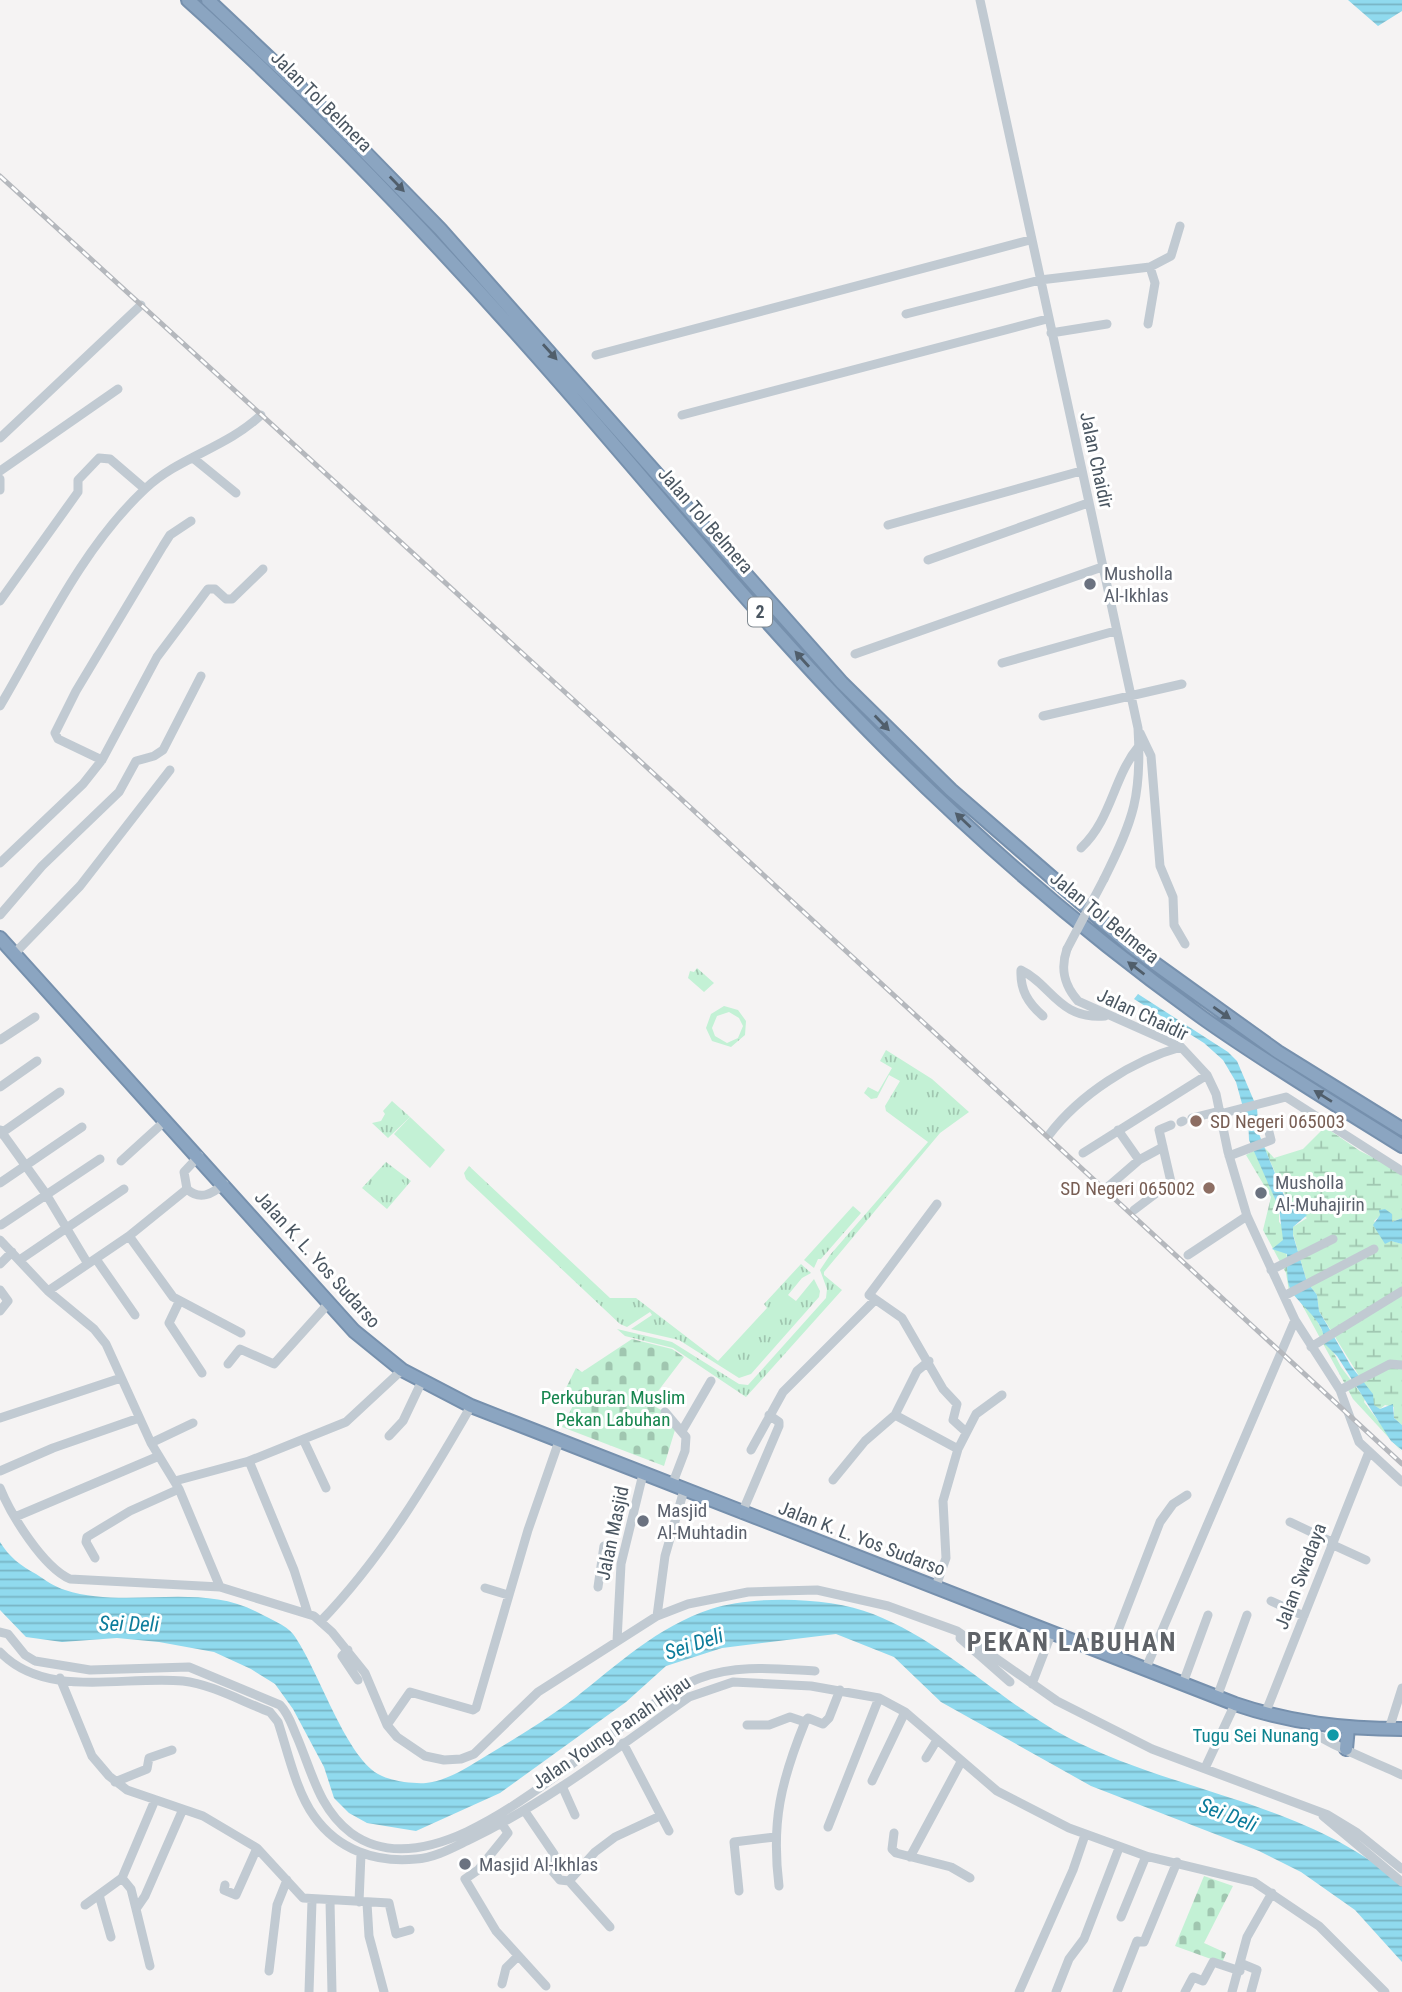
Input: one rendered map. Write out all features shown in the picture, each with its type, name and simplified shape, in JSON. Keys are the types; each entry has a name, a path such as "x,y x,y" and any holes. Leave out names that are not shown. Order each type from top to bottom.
{"highway":[{"name":"Jalan Tol Belmera","path":"188,0 307,110 468,279 779,634 886,748 1001,855 1130,964 1272,1065 1402,1146"},
{"name":"Jalan Tol Belmera","path":"208,0 316,102 440,229 834,673 951,790 1132,947 1278,1052 1402,1129"},
{"name":"Jalan K. L. Yos Sudarso","path":"0,938 199,1156 328,1304 362,1339 402,1370 471,1406 1235,1704 1315,1725 1396,1729"},
{"path":"1346,1749 1348,1727"}],"street":[{"name":"Jalan Chaidir","path":"980,0 1047,319 1138,728 1138,798 1125,836 1067,949 1063,972 1071,993 1085,1007 1181,1047 1207,1075 1220,1112 1229,1156 1247,1216 1271,1270 1287,1295 1295,1320 1315,1345 1340,1390 1354,1434 1369,1452 1402,1482"},
{"path":"906,314 1040,280 1150,267 1171,257 1180,226"},
{"path":"596,355 1030,240"},
{"path":"1148,324 1155,283 1150,267"},
{"path":"0,438 141,304"},
{"path":"682,415 1047,319"},
{"path":"1051,333 1107,324"},
{"path":"0,471 118,389"},
{"path":"0,706 87,561 145,489 175,466 240,434 261,415"},
{"path":"0,601 78,492 78,480 99,458 110,459 145,489"},
{"path":"193,458 236,493"},
{"path":"888,525 1081,471"},
{"path":"0,479 0,490"},
{"path":"928,560 1088,503"},
{"path":"102,760 58,739 55,733 76,691 170,535 191,521"},
{"path":"855,654 1102,567"},
{"path":"0,863 83,784 102,760 157,657 208,589 215,589 226,599 232,599 262,569"},
{"path":"1002,663 1115,631"},
{"path":"0,915 42,866 118,792 136,761 155,756 163,750 201,676"},
{"path":"1043,716 1182,684"},
{"path":"1138,728 1151,756 1161,868 1173,897 1174,925 1185,944"},
{"path":"1082,848 1109,811 1127,762 1139,746"},
{"path":"15,954 80,886 170,770"},
{"path":"1043,1016 1029,1003 1021,985 1021,970 1065,1006 1090,1017 1106,1016"},
{"path":"0,1040 35,1017"},
{"path":"1049,1135 1075,1105 1150,1058 1181,1047"},
{"path":"0,1087 37,1061"},
{"path":"1083,1153 1207,1075"},
{"path":"60,1092 1,1132 46,1194 67,1230 135,1315"},
{"path":"1185,1120 1238,1111 1286,1097 1402,1171"},
{"path":"121,1161 165,1121"},
{"path":"1229,1156 1271,1140 1267,1124"},
{"path":"1133,1210 1171,1182 1159,1129 1171,1125"},
{"path":"0,1183 82,1128"},
{"path":"1118,1130 1139,1160"},
{"path":"1109,1186 1139,1160 1163,1147"},
{"path":"199,1156 184,1172 187,1189 193,1194 206,1196 224,1184"},
{"path":"1,1225 100,1159"},
{"path":"21,1259 124,1189"},
{"path":"48,1291 129,1236 187,1189"},
{"path":"937,1204 870,1293 874,1301 902,1318 914,1343 929,1361 943,1389 958,1406 953,1420 965,1431"},
{"path":"1188,1255 1247,1216"},
{"path":"129,1236 179,1302 241,1333"},
{"path":"1271,1270 1333,1239"},
{"path":"0,1240 21,1259 48,1291 101,1336 151,1443 177,1485 220,1587"},
{"path":"1287,1295 1374,1249"},
{"path":"0,1264 12,1252"},
{"path":"0,1290 8,1301 0,1311"},
{"path":"1315,1345 1402,1291"},
{"path":"751,1450 769,1415 792,1382 874,1301"},
{"path":"179,1302 169,1323 202,1373"},
{"path":"228,1364 240,1349 274,1364 328,1304"},
{"path":"1146,1668 1295,1320"},
{"path":"833,1480 865,1441 895,1415 917,1371 929,1361"},
{"path":"1340,1390 1390,1364 1402,1365"},
{"path":"95,1558 86,1542 87,1537 177,1485 304,1441 355,1415 402,1370"},
{"path":"0,1418 121,1378"},
{"path":"389,1436 403,1421 422,1381"},
{"path":"682,1431 712,1381"},
{"path":"936,1586 946,1558 943,1501 958,1449 965,1431 982,1406 1002,1395"},
{"path":"321,1621 346,1595 367,1566 441,1459 471,1406"},
{"path":"657,1616 686,1437 666,1412"},
{"path":"741,1513 779,1426 779,1422 769,1415"},
{"path":"895,1415 958,1449"},
{"path":"0,1471 53,1448 139,1418"},
{"path":"151,1443 193,1423"},
{"path":"304,1441 326,1488"},
{"path":"387,1725 408,1692 475,1710 508,1595 559,1441"},
{"name":"Jalan Swadaya","path":"1265,1714 1369,1452"},
{"path":"15,1517 159,1456"},
{"path":"249,1461 294,1570 308,1614"},
{"name":"Jalan Masjid","path":"617,1641 621,1564 643,1474"},
{"path":"0,1488 15,1517 60,1575 70,1579 220,1587 308,1614 321,1621 348,1650 365,1674 387,1725 409,1747 425,1756 444,1760 461,1759 474,1754 538,1692 657,1616 688,1604 748,1592 807,1590 888,1606 948,1628 976,1642 1056,1702 1153,1749 1320,1812 1356,1832 1402,1869"},
{"path":"1109,1654 1160,1522 1173,1504 1187,1495"},
{"path":"1290,1522 1366,1560"},
{"path":"598,1587 604,1546"},
{"path":"601,1564 621,1564"},
{"path":"485,1588 508,1595"},
{"path":"1271,1601 1304,1616"},
{"path":"1183,1683 1208,1615"},
{"path":"1217,1697 1247,1615"},
{"path":"948,1628 1010,1682"},
{"path":"0,1632 8,1634 25,1655 42,1662 90,1670 188,1667 280,1705 289,1717 318,1793 331,1813 352,1833 367,1842 399,1849 437,1844 507,1811 643,1710 700,1678 732,1669 815,1671"},
{"path":"1032,1684 1052,1632"},
{"path":"348,1650 342,1657 358,1680"},
{"name":"Jalan Young Panah Hijau","path":"0,1652 27,1671 60,1678 111,1683 181,1681 270,1712 278,1722 313,1816 336,1839 361,1854 418,1859 439,1853 502,1824 689,1698 709,1688 733,1682 760,1682 840,1690 879,1698 905,1712 997,1791 1085,1835 1146,1856 1254,1882 1320,1926 1385,1992"},
{"path":"60,1678 92,1756 116,1782 155,1800 203,1815 257,1848 297,1894 312,1901 389,1903 396,1934 410,1930"},
{"path":"1396,1729 1402,1688"},
{"path":"747,1725 769,1725 790,1717 805,1721 808,1718 823,1724 829,1718 840,1690"},
{"path":"828,1827 879,1698"},
{"path":"1205,1768 1235,1704"},
{"path":"872,1781 905,1712"},
{"path":"779,1886 775,1838 779,1796 805,1721"},
{"path":"1315,1725 1314,1731 1320,1737 1402,1774"},
{"path":"926,1758 937,1740"},
{"path":"623,1743 669,1831"},
{"path":"116,1782 147,1769 149,1758 172,1750"},
{"path":"910,1857 961,1762"},
{"path":"562,1786 575,1815"},
{"path":"85,1905 122,1878 155,1800"},
{"path":"136,1909 145,1896 183,1809"},
{"path":"524,1810 554,1854 548,1866 560,1880 569,1881 610,1927"},
{"path":"1320,1812 1402,1882"},
{"path":"569,1881 595,1852 615,1837 660,1816"},
{"path":"502,1824 508,1833 478,1870 465,1879 496,1931 546,1986"},
{"path":"894,1833 892,1849 910,1857 951,1867 970,1878"},
{"path":"1019,1992 1073,1870 1085,1835"},
{"path":"739,1891 734,1842 775,1838"},
{"path":"225,1885 224,1890 236,1895 257,1848"},
{"path":"1056,1992 1069,1959 1084,1939 1119,1848"},
{"path":"361,1854 363,1903 384,1992"},
{"path":"1121,1917 1146,1856"},
{"path":"1117,1992 1138,1941 1144,1942 1177,1862"},
{"path":"122,1878 131,1889 150,1966"},
{"path":"269,1972 277,1905 287,1880"},
{"path":"1232,1992 1247,1937 1272,1893"},
{"path":"99,1895 111,1937"},
{"path":"309,1992 312,1901"},
{"path":"330,1901 332,1992"},
{"path":"502,1984 506,1968 517,1957"},
{"path":"1185,1992 1193,1977 1203,1981 1213,1962 1257,1970 1251,1992"}],"green space":[{"path":"697,968 714,983 704,992 688,978 690,971 694,972"},
{"path":"724,1006 738,1010 746,1021 745,1035 731,1047 712,1041 706,1028 711,1014","holes":["729,1012 739,1018 743,1026 738,1038 727,1043 715,1036 712,1028 717,1016"]},
{"path":"886,1050 932,1079 969,1112 940,1133 824,1272 824,1275 842,1290 746,1397 673,1348 625,1336 617,1329 672,1342 739,1384 748,1385 826,1298 827,1289 820,1270 830,1255 928,1142 886,1111 885,1106 900,1081 889,1075 877,1098 871,1099 864,1093 868,1087 878,1092 892,1068 880,1061"},
{"path":"392,1101 410,1117 388,1138 372,1123 381,1121 385,1114 383,1111"},
{"path":"410,1117 445,1150 430,1168 394,1134"},
{"path":"1325,1127 1360,1151 1402,1172 1402,1218 1392,1222 1386,1212 1380,1211 1381,1215 1374,1221 1392,1241 1402,1244 1402,1425 1394,1418 1394,1407 1385,1405 1380,1409 1373,1405 1369,1392 1319,1311 1317,1295 1307,1282 1293,1234 1293,1227 1307,1218 1290,1207 1264,1147 1274,1158 1303,1149"},
{"path":"1255,1150 1279,1208 1279,1222 1284,1228 1290,1290 1314,1315 1341,1367 1402,1452 1353,1399 1300,1301 1289,1291 1286,1273 1263,1230 1271,1197 1246,1155"},
{"path":"386,1162 411,1181 387,1209 362,1188"},
{"path":"385,1166 405,1184 395,1194 375,1176"},
{"path":"469,1166 610,1298 636,1298 718,1361 767,1308 764,1304 801,1264 811,1273 802,1278 788,1295 796,1301 814,1279 820,1291 819,1297 751,1374 739,1378 679,1340 631,1329 652,1315 650,1312 627,1327 620,1324 466,1179 464,1173"},
{"path":"853,1206 861,1213 821,1259 818,1259 814,1268 804,1260"},
{"name":"Perkuburan Muslim Pekan Labuhan","path":"632,1339 672,1349 684,1357 649,1403 661,1410 675,1430 664,1466 562,1427 579,1394 566,1388 576,1368 582,1372"},
{"path":"1204,1876 1233,1886 1204,1943 1226,1953 1222,1963 1175,1946"}],"water":[{"path":"1348,0 1402,0 1402,11 1378,26"},
{"path":"1138,994 1228,1052 1237,1061 1257,1108 1259,1134 1285,1198 1290,1207 1307,1215 1293,1227 1293,1235 1307,1282 1317,1295 1319,1311 1351,1366 1373,1394 1374,1405 1380,1409 1393,1404 1394,1418 1402,1425 1402,1450 1391,1441 1337,1356 1324,1343 1324,1335 1318,1322 1292,1292 1288,1278 1287,1254 1272,1249 1283,1240 1279,1208 1249,1140 1248,1116 1244,1111 1236,1082 1223,1060 1204,1043 1134,999"},
{"path":"1385,1209 1392,1214 1392,1222 1402,1218 1402,1244 1391,1241 1385,1244 1373,1225 1380,1215 1379,1210"},
{"name":"Sei Deli","path":"0,1542 20,1564 65,1590 113,1598 213,1599 236,1604 282,1625 293,1634 343,1730 366,1764 383,1776 415,1783 442,1779 472,1765 553,1714 656,1636 711,1609 729,1604 770,1600 814,1601 855,1608 899,1626 924,1640 1018,1707 1067,1737 1152,1772 1283,1816 1325,1834 1365,1857 1402,1885 1402,1962 1355,1910 1301,1872 1259,1851 1091,1786 941,1702 894,1657 836,1634 722,1648 666,1666 626,1702 500,1793 416,1831 367,1823 349,1813 334,1798 324,1767 293,1709 275,1684 251,1669 214,1652 159,1642 117,1638 62,1642 26,1637 0,1610"}],"railway":[{"path":"0,176 601,725 1402,1464"}],"place":[{"name":"Musholla Al-Ikhlas","path":"1090,584"},
{"name":"SD Negeri 065003","path":"1196,1121"},
{"name":"SD Negeri 065002","path":"1209,1188"},
{"name":"Musholla Al-Muhajirin","path":"1261,1193"},
{"name":"Masjid Al-Muhtadin","path":"643,1521"},
{"name":"Tugu Sei Nunang","path":"1333,1735"},
{"name":"Masjid Al-Ikhlas","path":"465,1864"}],"district":[{"name":"PEKAN LABUHAN","path":"1072,1642"}]}
